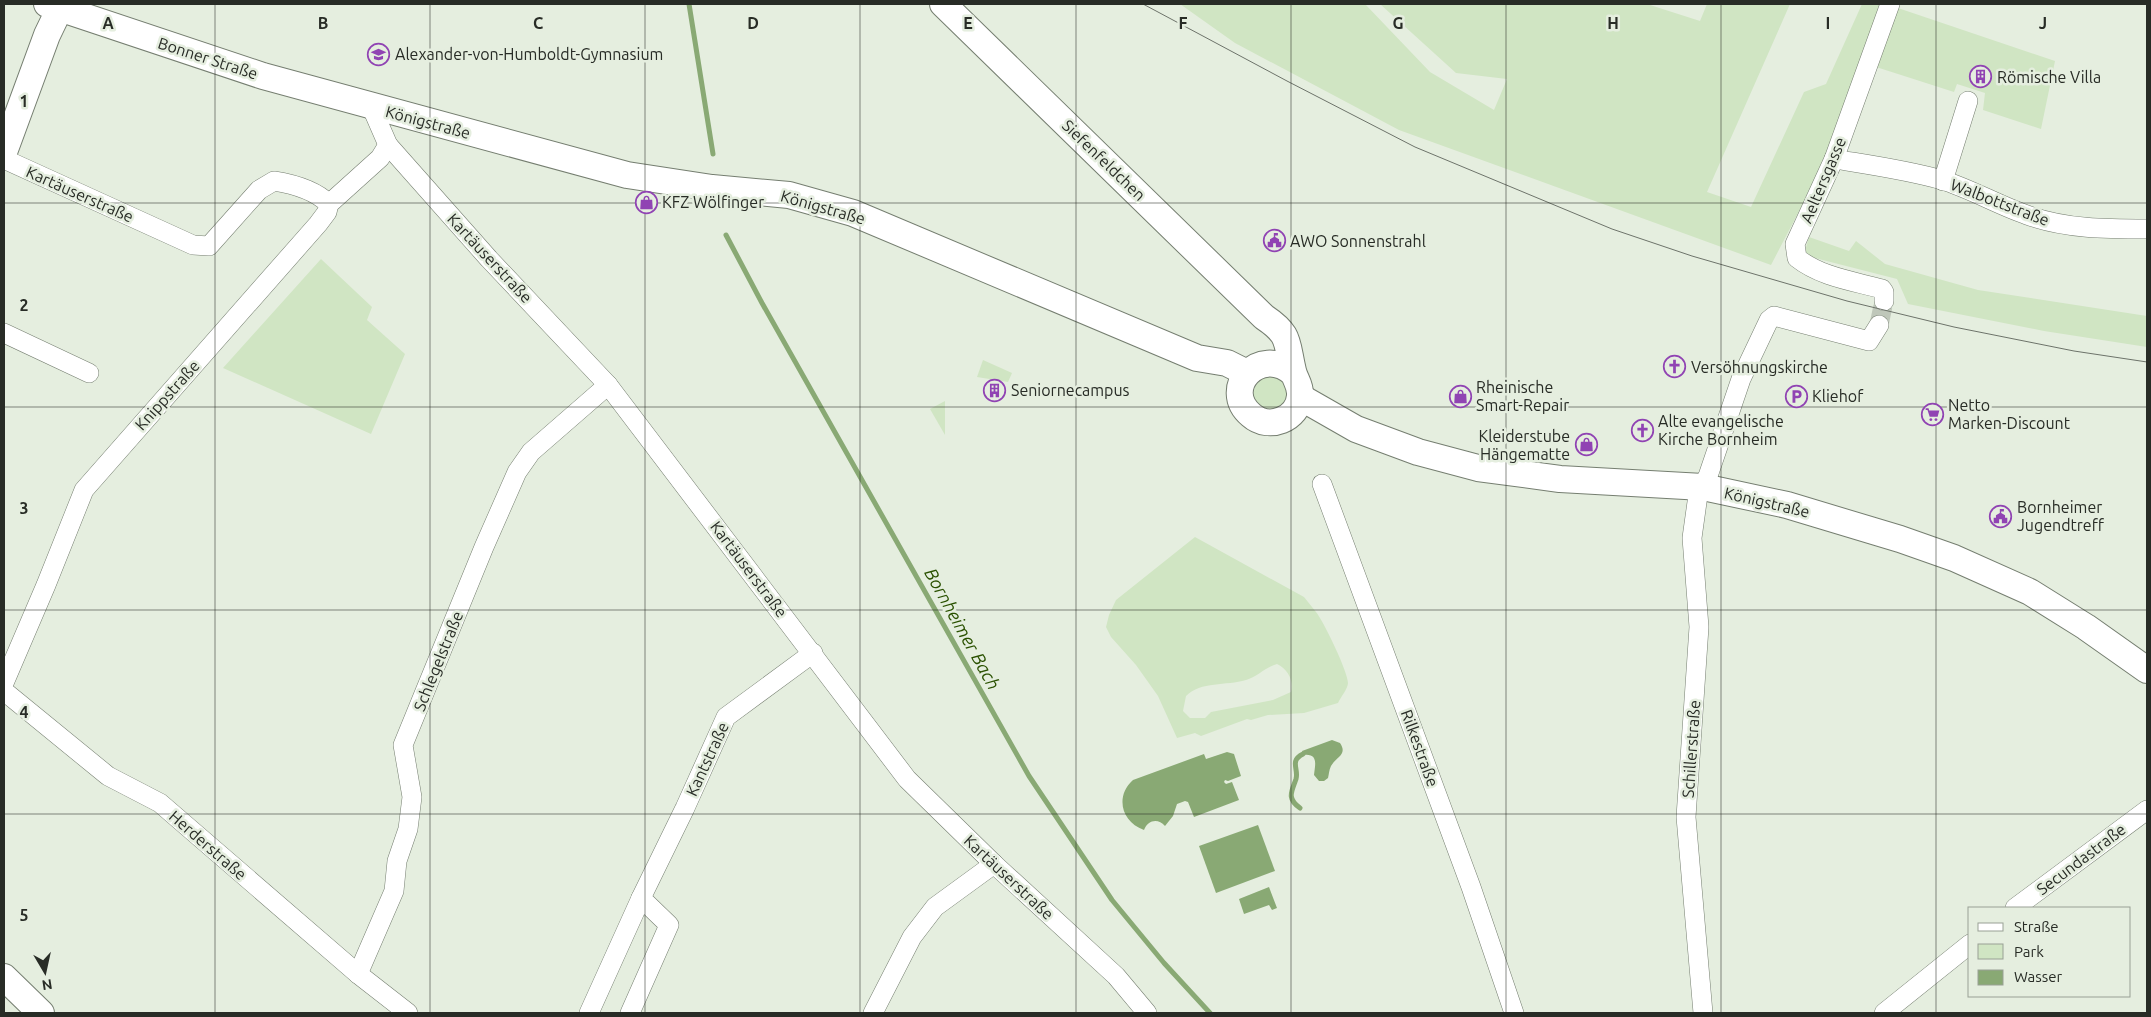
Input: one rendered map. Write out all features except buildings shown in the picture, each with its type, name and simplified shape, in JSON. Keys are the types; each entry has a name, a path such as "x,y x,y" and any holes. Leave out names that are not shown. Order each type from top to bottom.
{"street":[{"name":"Siefenfeldchen","path":"943,4 1264,317 1278,326 1285,336 1290,350 1296,394"},
{"name":"Aeltersgasse","path":"1884,301 1882,289 1817,272 1797,258 1795,244 1834,158 1890,4"},
{"path":"4,152 48,36 56,5"},
{"name":"Bonner Straße","path":"56,5 263,76 371,106"},
{"name":"Walbottstraße","path":"1943,181 1968,101"},
{"name":"Kartäuserstraße","path":"371,106 388,145 489,259 608,386 907,779 994,864 1116,976 1147,1013"},
{"name":"Königstraße","path":"371,106 626,175 712,188 790,195 853,213 1197,358 1227,364 1252,376 1278,363 1316,423 1339,428 1356,428 1418,452 1478,468 1560,480 1703,487 1787,505 1838,520 1954,558 2030,592 2086,627 2147,670"},
{"name":"Knippstraße","path":"4,683 84,490 318,224 327,212 329,204 380,158 388,145"},
{"name":"Walbottstraße","path":"1834,158 1910,172 1943,181 2026,215 2055,223 2107,229 2147,229"},
{"name":"Kartäuserstraße","path":"4,159 193,245 209,246 259,190 274,181 288,183 321,196 329,204"},
{"path":"1703,487 1742,379 1769,320 1774,316 1869,341 1879,325"},
{"path":"1264,317 1270,347 1252,376 1246,410 1260,421 1276,422 1289,416 1296,394"},
{"path":"4,333 89,372"},
{"name":"Schlegelstraße","path":"358,974 394,892 397,861 408,829 412,797 403,745 484,547 517,472 531,452 608,386"},
{"name":"Rilkestraße","path":"1322,484 1471,887 1514,1013"},
{"name":"Schillerstraße","path":"1703,487 1698,495 1692,538 1699,627 1686,817 1703,1013"},
{"name":"Kantstraße","path":"588,1013 726,717 813,653"},
{"name":"Herderstraße","path":"4,691 108,776 160,803 358,974 405,1012"},
{"name":"Secundastraße","path":"2016,907 2147,810"},
{"path":"873,1013 912,937 935,907 994,864"},
{"path":"630,1013 668,925 641,898"},
{"path":"1884,1013 1968,946"},
{"path":"4,977 41,1013"}],"green space":[{"path":"1180,4 1365,4 1430,72 1494,110 1507,79 1456,73 1380,4 1647,4 1700,21 1707,4 1790,4 1707,192 1751,207 1804,92 1826,84 1862,4 1883,4 1820,171 1771,265 1399,130 1235,43"},
{"path":"1895,7 2055,61 2041,129 1983,110 1985,93 1957,84 1954,92 1873,66"},
{"path":"1809,237 1849,251 1856,241 1885,264 1978,290 2147,316 2147,347 2044,331 1908,304 1897,279 1811,257 1805,251"},
{"path":"321,259 372,307 367,320 405,354 371,434 223,368"},
{"path":"983,360 1012,373 1008,382 977,377"},
{"path":"1269,376 1280,379 1288,388 1286,405 1270,412 1255,404 1254,394 1257,383"},
{"path":"945,401 945,435 930,409"},
{"path":"1195,537 1304,597 1320,617 1335,647 1347,677 1347,687 1338,703 1304,713 1268,715 1251,720 1247,719 1201,736 1195,733 1177,738 1158,696 1136,665 1111,637 1106,627 1116,600","holes":["1273,665 1281,666 1291,680 1291,692 1273,700 1211,712 1205,718 1190,718 1183,711 1186,696 1192,691 1206,686 1246,680"]}],"water":[{"path":"1332,740 1340,743 1343,750 1331,766 1328,778 1324,781 1319,781 1314,775 1314,758 1303,755 1302,751"},
{"path":"1227,752 1234,754 1241,776 1228,781 1225,780 1224,782 1226,784 1232,782 1239,800 1194,817 1188,802 1185,801 1177,804 1173,816 1165,826 1162,823 1153,821 1144,830 1130,821 1126,815 1123,808 1124,793 1127,786 1133,780 1204,754 1206,759"},
{"path":"1258,825 1275,871 1216,893 1199,846"},
{"path":"1269,887 1277,908 1272,910 1269,905 1244,914 1239,899"}],"waterway":[{"path":"689,4 713,154"},
{"name":"Bornheimer Bach","path":"726,235 762,303 1029,776 1112,900 1164,963 1210,1013"},
{"path":"1300,808 1293,801 1291,794 1297,775 1295,762 1303,754"}],"tunnel":[{"path":"1879,325 1884,301"}],"tram line":[{"path":"1143,4 1415,147 1612,229 1692,256 1847,301 1954,327 2074,351 2147,362"}],"place":[{"name":"Alexander-von-Humboldt-Gymnasium","path":"379,54"},
{"name":"Römische Villa","path":"1981,77"},
{"name":"KFZ Wölfinger","path":"646,202"},
{"name":"AWO Sonnenstrahl","path":"1274,241"},
{"name":"Versöhnungskirche","path":"1675,367"},
{"name":"Seniornecampus","path":"995,390"},
{"name":"Rheinische Smart-Repair","path":"1460,396"},
{"name":"Kliehof","path":"1796,396"},
{"name":"Netto Marken-Discount","path":"1932,414"},
{"name":"Alte evangelische Kirche Bornheim","path":"1642,430"},
{"name":"Kleiderstube Hängematte","path":"1586,445"},
{"name":"Bornheimer Jugendtreff","path":"2001,516"}]}
